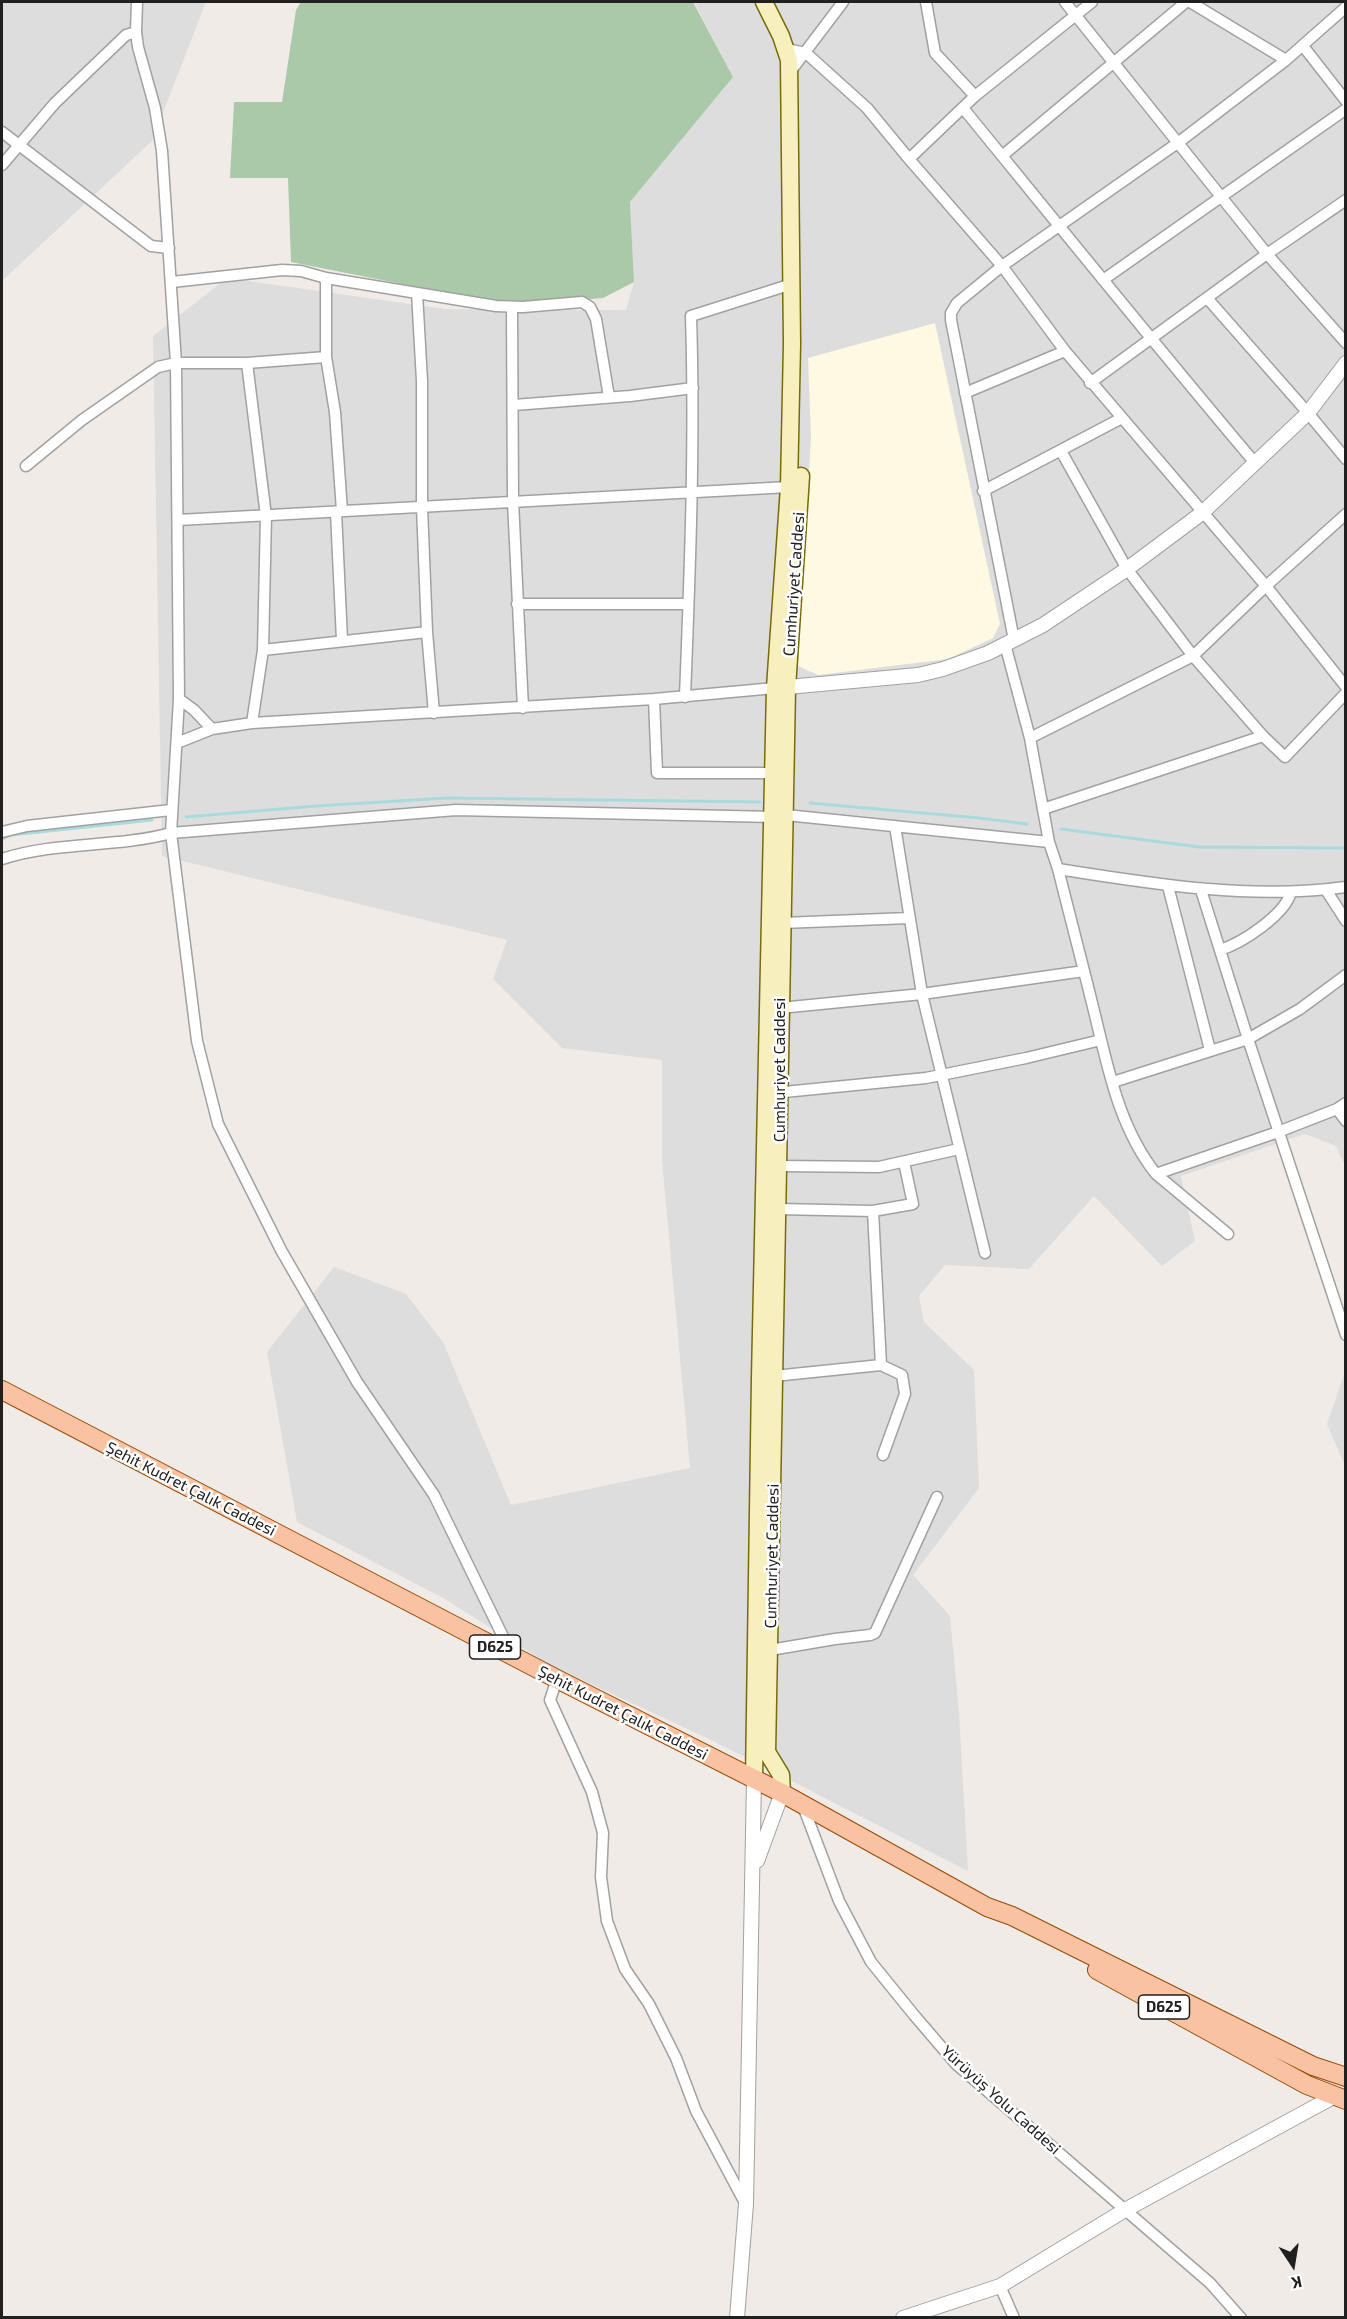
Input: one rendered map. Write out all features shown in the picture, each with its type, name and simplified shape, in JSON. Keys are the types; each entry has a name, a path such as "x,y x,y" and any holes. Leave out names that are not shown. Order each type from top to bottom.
{"main road":[{"name":"Cumhuriyet Caddesi","path":"754,1780 760,1378 780,1008 781,688 792,344 790,72 786,49 764,2"},
{"name":"Cumhuriyet Caddesi","path":"782,1793 781,1774 767,1752 780,1166 767,1011 780,816 773,773 801,459 801,400 792,344"},
{"name":"Şehit Kudret Çalık Caddesi","path":"2,1390 512,1656 782,1793 987,1907 1042,1931 1305,2062 1346,2077"},
{"name":"Şehit Kudret Çalık Caddesi","path":"987,1907 1008,1923 1307,2085 1339,2098"}],"street":[{"path":"137,2 136,32 159,130 172,282 176,363 179,699 171,833 197,1041 218,1124 281,1250 357,1382 434,1495 512,1656"},
{"path":"790,72 843,2"},
{"path":"926,2 935,53 975,96"},
{"path":"1065,2 1114,60 1267,254 1346,343"},
{"path":"909,159 975,96 1092,2"},
{"path":"1002,156 1114,60 1188,2 1286,60"},
{"path":"1228,1234 1156,1174 1128,1131 1113,1082 1049,842 1009,642 951,313 957,303 1002,266 1179,142 1286,60 1346,7"},
{"path":"2,165 18,143 80,78 126,35 136,32"},
{"path":"1303,46 1346,100"},
{"path":"786,49 806,53 867,108 1002,266 1090,383 1266,586 1346,687"},
{"path":"963,108 1151,340 1255,463"},
{"path":"1103,280 1346,109"},
{"path":"2,132 151,246 169,248"},
{"path":"1090,383 1267,254 1346,200"},
{"path":"172,282 282,270 301,271 326,278 512,308 582,302 590,307 597,319 609,397"},
{"path":"326,278 326,357 335,412 342,640"},
{"path":"685,697 692,491 691,316 792,284"},
{"path":"417,292 422,381 422,507 427,632 434,713"},
{"path":"1207,298 1346,459"},
{"path":"512,308 513,501 523,708"},
{"path":"965,393 1065,351"},
{"path":"26,466 82,420 150,370 176,363 247,363 326,357"},
{"path":"247,363 266,516 263,650 252,723"},
{"path":"177,743 212,729 252,723 685,697 918,675 963,662 1009,642 1069,609 1202,513 1308,413 1346,363"},
{"path":"514,405 693,388"},
{"path":"983,491 1120,418"},
{"path":"1061,451 1127,569 1193,656 1263,736 1285,757 1346,693"},
{"path":"178,520 789,487"},
{"path":"1030,738 1193,656 1342,518 1346,531"},
{"path":"517,604 688,604"},
{"path":"263,650 427,632"},
{"path":"179,699 194,710 212,729"},
{"path":"654,699 657,773 773,773"},
{"path":"1043,809 1263,736"},
{"path":"2,832 27,826 171,810"},
{"path":"2,859 41,849 139,840 171,833 456,810 780,816 1049,842"},
{"path":"896,826 922,994 985,1252"},
{"path":"1058,869 1202,890 1291,892 1346,888"},
{"path":"1167,886 1210,1050"},
{"path":"1202,890 1278,1132 1346,1335"},
{"path":"1326,890 1346,921"},
{"path":"1220,950 1243,939 1282,909 1291,892"},
{"path":"782,923 909,918"},
{"path":"780,1008 922,994 1084,970"},
{"path":"1113,1082 1248,1039 1300,1009 1346,975"},
{"path":"774,1093 926,1078 1101,1040"},
{"path":"1156,1174 1278,1132 1341,1106 1346,1121"},
{"path":"780,1166 879,1167 959,1149"},
{"path":"778,1209 873,1211 913,1204 904,1162"},
{"path":"873,1211 881,1365"},
{"path":"774,1376 881,1365 902,1375 905,1394 883,1455"},
{"path":"770,1650 875,1633 937,1497"},
{"path":"557,1679 550,1700 592,1792 603,1833 602,1877 607,1921 625,1969 649,2004 676,2058 696,2110 746,2204"},
{"path":"737,2318 746,2204 754,1780"},
{"path":"753,1871 782,1793"},
{"name":"Yürüyüş Yolu Caddesi","path":"803,1806 839,1901 871,1962 956,2064 1210,2283 1240,2318"},
{"path":"903,2318 1000,2286 1125,2210 1339,2098"},
{"path":"1000,2286 1014,2318"}],"shaded area":[{"path":"2,2 206,2 152,141 2,281"},
{"path":"694,2 1345,2 1345,1166 1336,1146 1305,1134 1181,1176 1195,1241 1162,1266 1094,1196 1029,1269 945,1265 919,1296 924,1322 974,1370 979,1488 913,1575 950,1616 959,1712 968,1871 713,1741 548,1664 445,1599 297,1522 267,1352 334,1267 406,1294 443,1342 511,1505 690,1468 662,1160 662,1060 562,1048 493,979 507,940 162,856 153,336 227,278 445,309 626,310 634,282 630,202 733,77"},
{"path":"935,323 1000,624 993,638 948,659 818,675 798,666 811,437 808,358"},
{"path":"1345,1372 1345,1466 1327,1424"}],"green space":[{"path":"301,2 693,2 733,77 630,202 634,282 603,298 513,306 291,262 288,178 230,178 234,102 282,102 296,10"}],"waterway":[{"path":"186,817 447,798 760,802"},
{"path":"810,803 1027,824"},
{"path":"2,839 11,835 152,820"},
{"path":"1061,829 1199,847 1346,848"}]}
